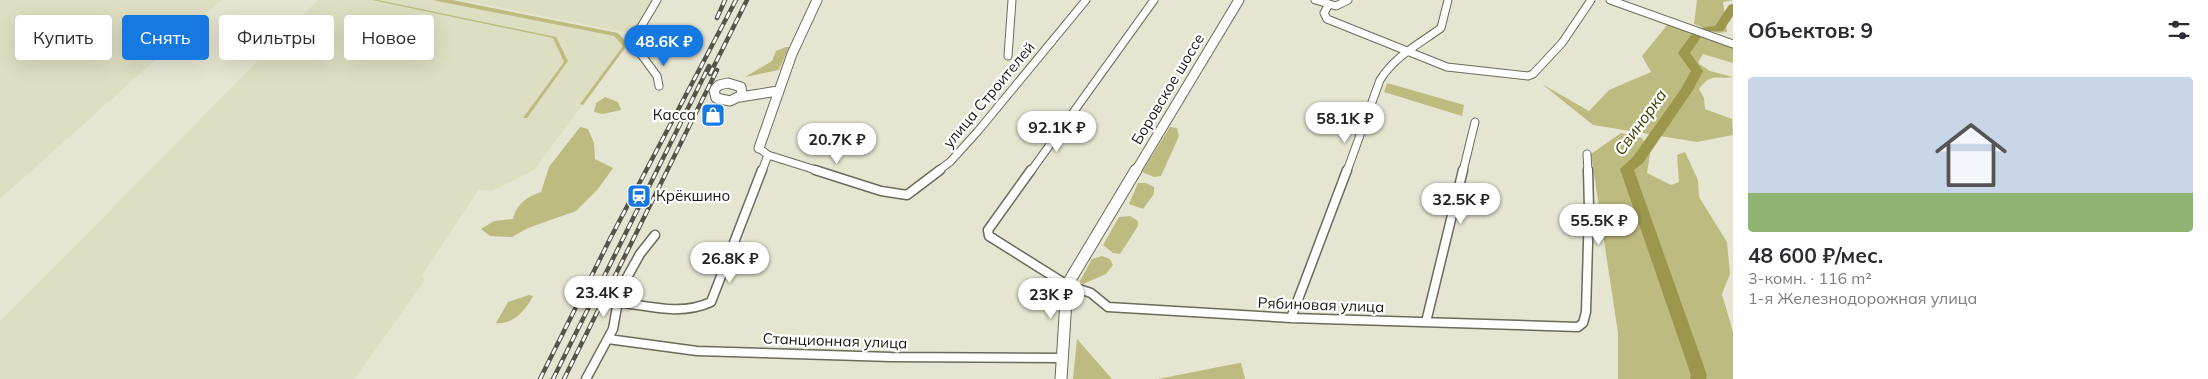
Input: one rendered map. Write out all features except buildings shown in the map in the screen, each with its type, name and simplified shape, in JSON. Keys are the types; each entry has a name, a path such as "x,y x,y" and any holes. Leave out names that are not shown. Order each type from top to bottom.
{"main road":[{"path":"759,148 778,91 817,0"},
{"name":"Боровское шоссе","path":"1061,379 1067,285 1238,0"},
{"path":"744,94 778,91"}],"street":[{"path":"657,0 633,39 633,44 655,73 659,80 659,86"},
{"path":"1008,56 1012,0"},
{"name":"улица Строителей","path":"768,155 902,196 915,190 956,156 1086,0"},
{"name":"Рябиновая улица","path":"1154,0 988,230 993,239 1067,285 1091,293 1108,308 1291,318 1580,326 1583,324 1586,302 1589,209 1587,154"},
{"path":"1315,0 1340,6 1348,0"},
{"path":"1291,318 1372,106 1378,83 1406,52 1441,28 1448,0"},
{"path":"1332,5 1324,13 1327,19 1406,52 1453,68 1531,76 1562,44 1591,0"},
{"path":"1610,0 1733,44"},
{"path":"1426,322 1474,122"},
{"path":"617,302 671,309 694,308 711,302 768,155 759,148"},
{"path":"586,379 608,339 616,319 620,290 640,254 655,235"},
{"name":"Станционная улица","path":"608,339 698,351 891,358 1062,358"}],"shaded area":[{"path":"0,0 222,0 205,15 122,15 122,60 155,60 0,199"},
{"path":"318,0 432,0 614,36 625,48 534,170 492,191 479,189 422,275 425,280 354,379 0,379 0,322 259,60 334,60 334,15 303,15"},
{"path":"372,0 556,37 568,61 527,118 523,118 564,62 553,38"},
{"path":"432,0 452,0 618,33 628,44 583,105 580,104 623,46 614,36"},
{"path":"462,0 654,0 636,30 628,33"},
{"path":"1697,0 1733,0 1723,2 1727,32 1717,33 1694,24"},
{"path":"1668,24 1733,47 1733,63 1703,54 1698,63 1710,71 1733,77 1707,80 1699,89 1704,98 1705,109 1732,119 1733,135 1697,142 1593,125 1542,84 1589,111 1609,90 1651,72 1642,56"},
{"path":"789,47 779,70 745,77 772,61 776,51"},
{"path":"1387,83 1464,105 1462,116 1384,92"},
{"path":"605,97 618,102 621,110 603,114 594,112 596,103"},
{"path":"580,127 588,129 594,143 595,159 613,168 598,189 576,211 528,228 512,237 490,236 481,229 494,221 513,219 523,201 541,192 549,167"},
{"path":"1170,127 1177,128 1179,136 1161,176 1154,177 1142,172"},
{"path":"1621,133 1642,138 1650,154 1647,173 1671,185 1679,182 1677,155 1685,152 1698,180 1699,197 1727,242 1730,274 1722,294 1733,332 1733,379 1618,379 1618,333 1591,154"},
{"path":"1138,183 1146,183 1154,187 1154,194 1143,209 1129,204"},
{"path":"1130,216 1138,221 1138,226 1120,254 1113,253 1103,245 1119,217"},
{"path":"1102,256 1110,259 1113,265 1106,274 1083,284 1080,281 1092,259"},
{"path":"529,295 533,296 518,316 508,322 496,323 508,302"},
{"path":"1077,339 1112,379 1073,379"},
{"path":"1241,363 1245,379 1158,379 1234,364"}],"waterway":[{"name":"Свинорка","path":"1703,30 1719,29 1733,7"},
{"name":"Свинорка","path":"1695,37 1684,53 1697,71 1687,90 1638,160 1627,169 1699,375 1698,379"}],"railway":[{"path":"717,18 725,0"},
{"path":"540,379 611,237 736,0"},
{"path":"710,74 747,0"},
{"path":"553,379 709,66"},
{"path":"564,379 717,70"}],"place":[{"name":"Касса","path":"713,115"},
{"name":"Крёкшино","path":"639,196"}]}
